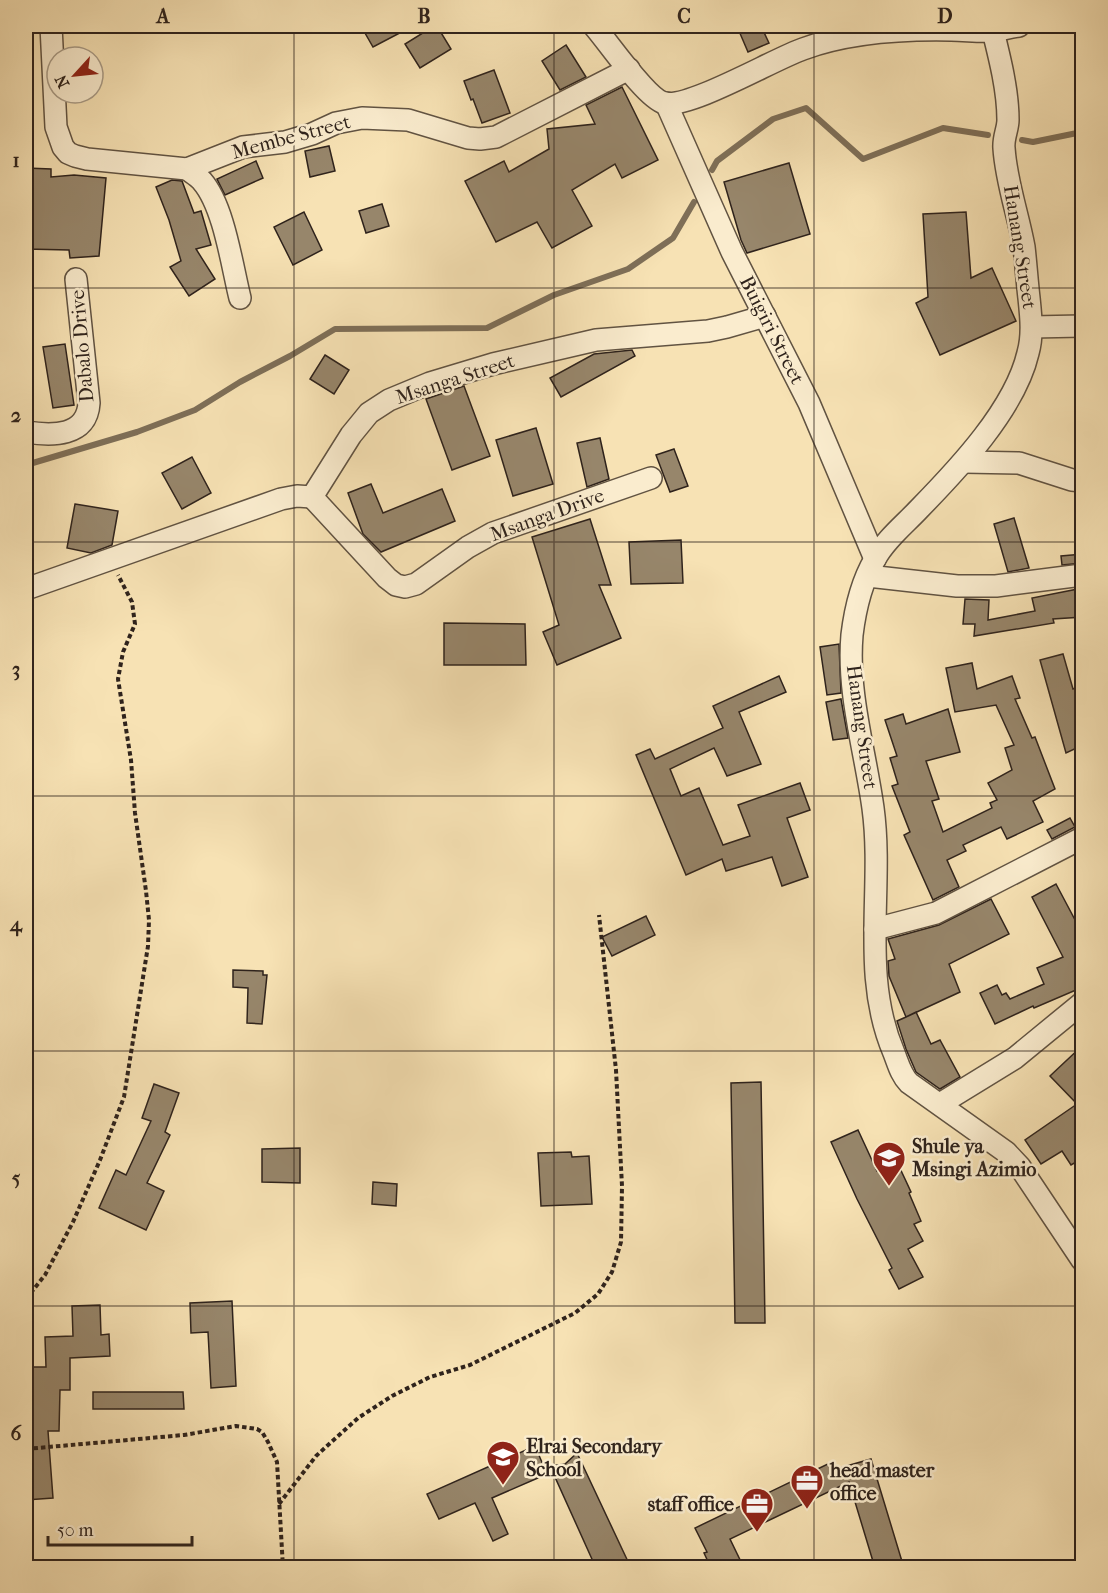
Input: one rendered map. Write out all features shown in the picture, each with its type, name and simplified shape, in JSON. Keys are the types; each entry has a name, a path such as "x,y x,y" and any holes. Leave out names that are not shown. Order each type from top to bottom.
{"street":[{"name":"Membe Street","path":"51,26 56,127 59,139 68,153 87,159 187,169 243,147 285,142 312,134 336,123 362,118 408,120 474,139 496,137 629,69"},
{"path":"594,26 651,93 659,101 666,103 687,101 805,48 887,31 950,28 993,31 1019,26"},
{"name":"Hanang Street","path":"993,31 1000,61 1008,121 1004,144 1005,153 1024,247 1032,327 1028,355 1016,386 988,430 964,462 894,536 871,567 860,595 852,635 852,685 873,807 875,968 880,1012 904,1078 1006,1152 1020,1167 1083,1260"},
{"name":"Buigiri Street","path":"666,103 732,252 809,403 871,567"},
{"path":"187,169 199,178 212,197 222,223 240,298"},
{"name":"Dabalo Drive","path":"26,432 68,432 76,429 87,418 89,403 76,279"},
{"name":"Msanga Street","path":"312,497 351,435 369,413 389,400 430,383 493,364 596,340 708,331 765,316"},
{"path":"1032,327 1083,326"},
{"path":"964,462 1018,463 1072,480 1083,481"},
{"name":"Msanga Drive","path":"312,497 387,578 396,585 405,587 416,584 468,547 493,533 651,478"},
{"path":"26,589 281,499 297,496 312,497"},
{"path":"871,567 957,586 996,586 1083,575"},
{"path":"875,929 936,912 1083,838"},
{"path":"940,1104 1015,1058 1083,1003"}],"path":[{"path":"26,1299 45,1275 73,1222 124,1097 148,946 149,920 146,891 135,813 131,760 118,679 123,652 135,624 132,602 109,558"},
{"path":"279,1504 316,1456 358,1418 392,1396 430,1377 470,1365 575,1313 598,1294 612,1272 621,1242 622,1186 616,1070 599,915"},
{"path":"26,1449 184,1435 236,1426 250,1427 262,1432 277,1462 283,1568"}],"building":[{"path":"361,26 413,26 373,47"},
{"path":"437,26 451,49 420,68 405,44"},
{"path":"752,26 761,26 769,43 748,52 739,31"},
{"path":"566,45 586,77 560,90 542,61"},
{"path":"494,70 510,113 482,123 464,81"},
{"path":"622,87 658,160 622,178 615,164 572,190 592,226 552,248 537,222 496,242 465,181 504,161 509,172 549,149 547,129 595,124 586,105"},
{"path":"329,146 335,171 310,177 305,151"},
{"path":"256,161 263,178 225,195 217,179"},
{"path":"789,163 810,234 747,253 724,182"},
{"path":"26,168 51,169 51,177 74,175 106,178 99,256 70,258 69,250 26,249"},
{"path":"172,180 182,181 194,213 201,211 211,245 196,249 215,279 189,296 170,267 181,261 156,187"},
{"path":"382,204 389,226 366,233 359,211"},
{"path":"304,212 322,250 293,265 274,227"},
{"path":"966,212 971,278 992,268 1016,321 940,355 916,303 928,297 923,214"},
{"path":"65,344 74,405 53,408 43,347"},
{"path":"632,350 635,356 561,397 550,378 594,354"},
{"path":"325,355 349,370 334,394 310,379"},
{"path":"464,386 490,456 452,470 426,399"},
{"path":"536,428 553,484 513,496 496,440"},
{"path":"600,438 609,479 587,487 577,443"},
{"path":"674,449 688,486 670,492 656,455"},
{"path":"192,457 211,493 182,509 162,473"},
{"path":"371,484 383,513 442,489 455,521 381,552 363,534 348,493"},
{"path":"75,504 118,511 112,545 91,553 67,548"},
{"path":"1014,518 1029,568 1008,572 994,524"},
{"path":"590,519 611,585 599,585 621,638 557,665 543,632 559,625 532,537"},
{"path":"681,540 683,583 631,584 629,542"},
{"path":"1083,554 1083,563 1062,565 1061,556"},
{"path":"1083,588 1083,617 1053,619 1054,623 974,636 975,624 963,624 965,599 989,600 988,620 1035,611 1032,598"},
{"path":"444,623 525,624 526,665 444,665"},
{"path":"839,644 841,693 827,695 820,647"},
{"path":"1063,654 1073,689 1083,685 1083,745 1066,753 1040,660"},
{"path":"972,663 977,689 1012,676 1020,698 1015,699 1032,738 1035,737 1055,789 1033,801 1043,822 1007,839 1001,827 963,845 966,851 947,860 959,887 933,900 904,835 910,832 892,786 898,784 890,758 897,756 885,720 903,714 906,724 948,709 960,752 926,761 939,799 932,801 943,832 992,808 990,803 997,800 988,783 1012,770 1005,748 1014,745 996,705 955,712 946,668"},
{"path":"779,676 786,692 739,712 761,764 727,776 714,748 670,769 681,796 699,788 723,845 750,836 738,805 800,783 810,810 787,818 808,877 782,886 772,857 726,871 722,859 686,875 636,755 650,749 655,759 723,728 713,706"},
{"path":"841,699 848,738 833,740 826,702"},
{"path":"1070,818 1075,827 1052,839 1047,830"},
{"path":"1056,884 1083,935 1083,987 1034,1008 1033,1006 995,1024 980,993 997,985 1002,995 1006,993 1010,999 1044,984 1037,968 1063,957 1032,897"},
{"path":"991,899 1009,934 949,964 960,992 916,1012 931,1044 940,1040 960,1077 940,1089 916,1072 897,1021 906,1017 889,976 888,961 895,959 888,939 939,925"},
{"path":"646,916 655,935 612,956 602,937"},
{"path":"233,970 263,971 263,975 267,975 262,1024 247,1023 248,988 233,987"},
{"path":"1083,1045 1083,1158 1071,1165 1062,1151 1041,1164 1025,1140 1077,1104 1050,1076"},
{"path":"761,1082 765,1323 735,1323 731,1083"},
{"path":"154,1084 179,1093 165,1132 170,1135 147,1183 164,1191 146,1230 99,1208 116,1170 126,1175 151,1121 142,1118"},
{"path":"858,1130 877,1171 897,1162 921,1221 914,1224 923,1241 908,1249 923,1277 899,1289 889,1270 892,1268 831,1142"},
{"path":"300,1148 300,1183 262,1182 262,1149"},
{"path":"571,1152 572,1157 589,1156 592,1204 541,1206 538,1153"},
{"path":"373,1182 397,1184 396,1206 372,1204"},
{"path":"232,1301 236,1386 211,1388 208,1332 191,1333 190,1303"},
{"path":"100,1305 101,1335 109,1334 110,1356 70,1358 70,1390 60,1390 59,1431 48,1431 53,1498 26,1500 26,1411 33,1412 33,1367 46,1367 45,1337 73,1336 72,1306"},
{"path":"93,1392 183,1392 184,1409 93,1409"},
{"path":"535,1446 547,1474 492,1498 508,1534 493,1541 475,1503 439,1519 427,1494"},
{"path":"577,1453 631,1568 596,1568 550,1466 565,1464"},
{"path":"871,1459 904,1568 875,1568 849,1482 730,1539 744,1568 711,1568 704,1553 707,1552 695,1528 832,1462 836,1469"}],"waterway":[{"path":"712,170 717,161 773,119 806,108 863,159 943,128 988,135"},
{"path":"1022,140 1033,142 1082,132"},
{"path":"26,465 137,432 195,410 335,329 487,328 554,295 628,269 673,238 694,202"}],"place":[{"name":"Shule ya Msingi Azimio","path":"889,1187"},
{"name":"Elrai Secondary School","path":"503,1486"},
{"name":"head master office","path":"807,1510"},
{"name":"staff office","path":"757,1533"}]}
